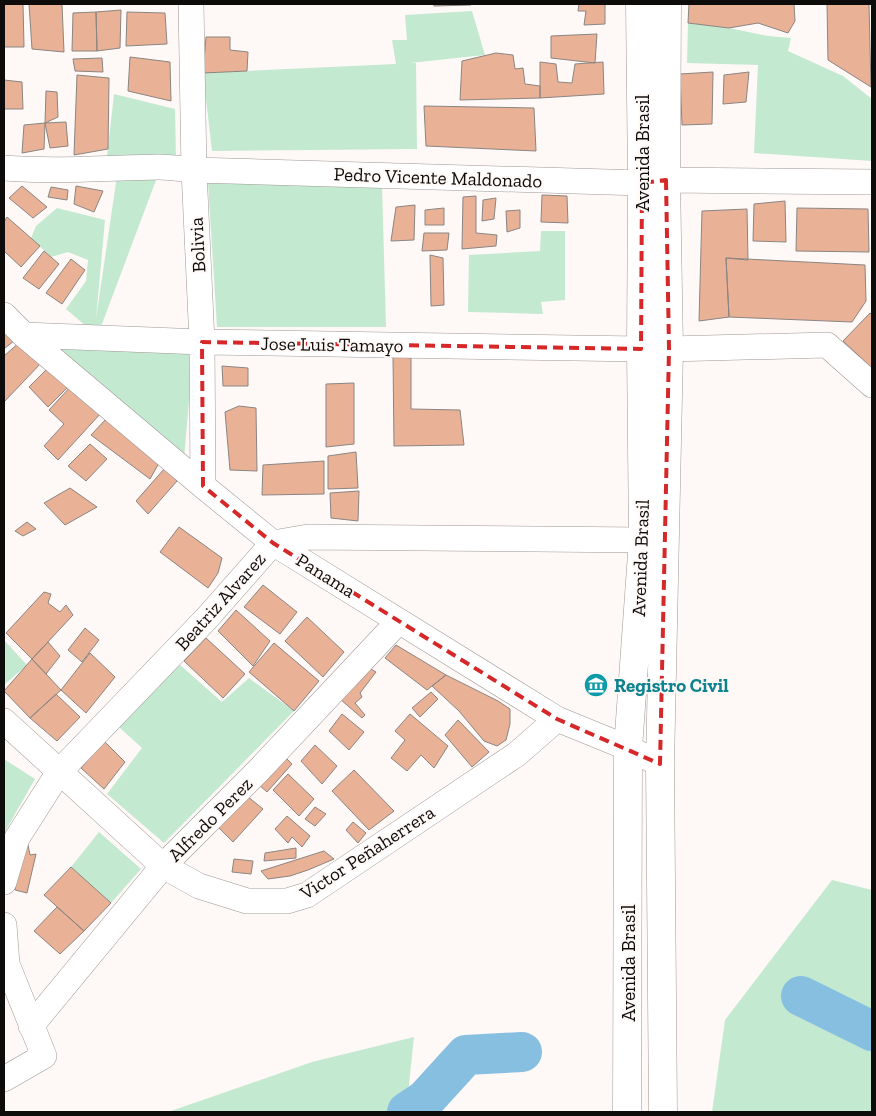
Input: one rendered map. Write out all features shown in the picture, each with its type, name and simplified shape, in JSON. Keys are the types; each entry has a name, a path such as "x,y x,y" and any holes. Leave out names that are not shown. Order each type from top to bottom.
{"street":[{"name":"Bolivia","path":"191,4 194,170 202,342 203,486"},
{"name":"Avenida Brasil","path":"640,4 669,348 660,764 663,1112"},
{"name":"Avenida Brasil","path":"627,1112 628,748 643,540 641,348 667,4"},
{"name":"Pedro Vicente Maldonado","path":"4,168 24,170 160,167 194,170 654,182 872,182"},
{"name":"Panama","path":"4,315 24,335 273,543 557,719 628,748 660,764"},
{"name":"Jose Luis Tamayo","path":"24,335 202,342 641,348"},
{"path":"669,348 827,345 872,385"},
{"name":"Beatriz Alvarez","path":"4,882 17,838 59,772 207,618 273,543 308,537 643,540"},
{"name":"Alfredo Perez","path":"31,1026 163,866 258,771 399,621"},
{"name":"Victor Peñaherrera","path":"4,721 163,866 199,886 247,901 287,901 307,895 517,754 557,719"},
{"path":"4,924 7,964 44,1056 4,1079"}],"highlighted area":[{"path":"666,180 669,349 660,764 557,719 273,543 203,486 202,342 641,349 642,183"}],"green space":[{"path":"472,11 485,55 410,63 416,63 417,149 212,151 203,73 396,64 392,40 407,40 405,15"},
{"path":"688,23 791,38 788,51 843,76 872,99 872,161 754,153 758,65 687,63"},
{"path":"114,94 175,109 176,161 107,157"},
{"path":"161,167 99,332 94,333 66,309 86,281 88,260 68,252 51,257 31,238 36,226 57,208 105,220 96,319 118,169"},
{"path":"208,182 382,187 386,327 217,327"},
{"path":"541,231 565,231 565,300 541,302 543,314 468,312 469,255 540,251"},
{"path":"58,347 193,354 184,459"},
{"path":"4,640 27,665 4,685"},
{"path":"179,664 222,702 249,678 294,711 164,843 107,794 142,748 119,727"},
{"path":"4,759 35,779 7,828 4,839"},
{"path":"99,832 141,869 111,903 71,867"},
{"path":"832,880 872,890 872,1112 712,1112 725,1020"},
{"path":"414,1037 406,1112 168,1112 312,1062"}],"building":[{"path":"4,4 23,4 24,47 4,47"},
{"path":"29,4 62,4 64,52 32,49"},
{"path":"434,4 470,4 471,5 434,6"},
{"path":"579,4 605,4 605,24 584,25 586,11 578,11"},
{"path":"689,4 794,4 795,21 788,33 758,23 729,28 688,23"},
{"path":"827,4 869,4 871,87 828,60"},
{"path":"121,10 120,48 97,51 96,12"},
{"path":"96,12 97,51 72,51 73,13"},
{"path":"127,12 165,13 167,44 126,46"},
{"path":"597,34 595,63 551,58 551,36"},
{"path":"206,37 230,37 230,50 248,52 247,71 203,73"},
{"path":"496,53 513,55 515,69 523,68 525,84 540,86 540,98 460,100 462,61"},
{"path":"130,57 170,62 171,101 128,91"},
{"path":"102,58 103,72 75,71 73,59"},
{"path":"540,62 556,64 558,82 572,83 575,64 603,62 604,94 540,98"},
{"path":"713,72 712,124 682,125 680,74"},
{"path":"749,72 746,102 723,104 724,75"},
{"path":"77,75 109,78 108,149 74,155"},
{"path":"4,80 22,82 23,109 4,109"},
{"path":"46,91 57,92 58,117 45,123"},
{"path":"424,106 534,108 536,151 426,146"},
{"path":"66,122 68,146 50,148 45,123"},
{"path":"45,123 44,149 22,153 24,125"},
{"path":"22,186 47,207 33,218 9,198"},
{"path":"76,186 103,191 94,212 74,204"},
{"path":"51,187 68,190 67,200 48,197"},
{"path":"542,195 567,196 568,223 541,222"},
{"path":"476,196 476,233 497,235 496,246 462,249 463,197"},
{"path":"496,198 494,219 482,221 483,200"},
{"path":"785,201 786,242 753,241 754,204"},
{"path":"415,205 414,240 391,241 396,207"},
{"path":"444,208 444,225 425,225 425,210"},
{"path":"797,208 868,209 869,252 796,251"},
{"path":"747,209 748,260 726,258 729,317 699,321 702,211"},
{"path":"520,210 520,228 507,232 506,211"},
{"path":"7,217 40,246 21,267 4,251 4,222"},
{"path":"424,233 449,233 447,250 422,251"},
{"path":"44,251 59,264 39,289 23,278"},
{"path":"430,255 443,258 444,305 431,306"},
{"path":"726,258 865,265 866,301 852,322 729,317"},
{"path":"71,259 85,270 62,304 46,293"},
{"path":"870,313 872,315 872,368 843,341"},
{"path":"4,321 19,337 5,348 4,346"},
{"path":"20,342 42,362 4,402 4,356"},
{"path":"393,356 411,358 411,409 460,410 464,445 394,446"},
{"path":"222,366 248,368 248,386 223,386"},
{"path":"48,368 68,387 48,407 29,387"},
{"path":"354,383 354,444 326,447 326,384"},
{"path":"72,385 101,413 58,460 44,446 64,424 49,410"},
{"path":"239,406 256,408 257,471 230,470 225,412"},
{"path":"108,417 160,461 150,479 91,435"},
{"path":"90,444 107,459 86,481 68,466"},
{"path":"356,452 358,488 328,489 328,456"},
{"path":"324,461 324,494 262,495 263,465"},
{"path":"165,468 177,481 148,514 136,501"},
{"path":"70,488 97,507 65,525 44,503"},
{"path":"359,491 358,521 331,518 330,493"},
{"path":"27,522 36,529 23,536 15,531"},
{"path":"179,527 222,558 218,573 208,588 160,552"},
{"path":"263,585 297,612 280,634 244,607"},
{"path":"44,592 51,594 48,603 60,612 66,605 73,615 32,659 6,633"},
{"path":"236,610 270,641 253,666 218,631"},
{"path":"307,617 344,652 323,677 285,641"},
{"path":"85,628 99,640 82,662 68,650"},
{"path":"206,638 245,674 223,698 184,661"},
{"path":"48,642 60,656 46,674 32,659"},
{"path":"274,643 319,681 294,711 249,672"},
{"path":"396,645 446,675 427,690 385,658"},
{"path":"90,653 115,677 86,713 61,690"},
{"path":"32,659 61,690 30,718 4,691"},
{"path":"369,668 376,672 360,693 362,697 355,703 365,715 362,718 340,699"},
{"path":"446,675 510,709 510,724 506,740 497,746 484,741 459,711 432,686"},
{"path":"431,692 438,699 420,717 412,708"},
{"path":"56,694 80,717 57,741 30,718"},
{"path":"342,714 364,732 349,750 329,731"},
{"path":"410,714 448,746 434,768 421,755 407,771 391,758 405,740 395,731"},
{"path":"458,720 489,752 472,767 445,735"},
{"path":"104,741 125,762 104,789 81,768"},
{"path":"315,745 337,766 322,784 301,761"},
{"path":"283,755 292,764 267,792 258,784"},
{"path":"354,770 394,811 369,830 332,791"},
{"path":"288,774 314,799 299,816 273,790"},
{"path":"247,796 263,809 233,842 218,827"},
{"path":"315,807 326,814 315,826 305,819"},
{"path":"287,816 310,836 302,847 292,837 288,843 275,829"},
{"path":"353,822 366,833 358,843 346,830"},
{"path":"28,845 30,855 36,854 27,893 15,890 21,846"},
{"path":"296,848 296,858 264,861 265,853"},
{"path":"324,851 334,859 290,876 268,879 261,871"},
{"path":"234,859 253,861 251,874 232,872"},
{"path":"71,867 111,903 84,931 44,895"},
{"path":"57,907 84,931 60,954 34,931"}],"waterway":[{"path":"801,996 872,1031"},
{"path":"407,1112 425,1100 466,1055 522,1052"}],"place":[{"name":"Registro Civil","path":"596,685"}]}
